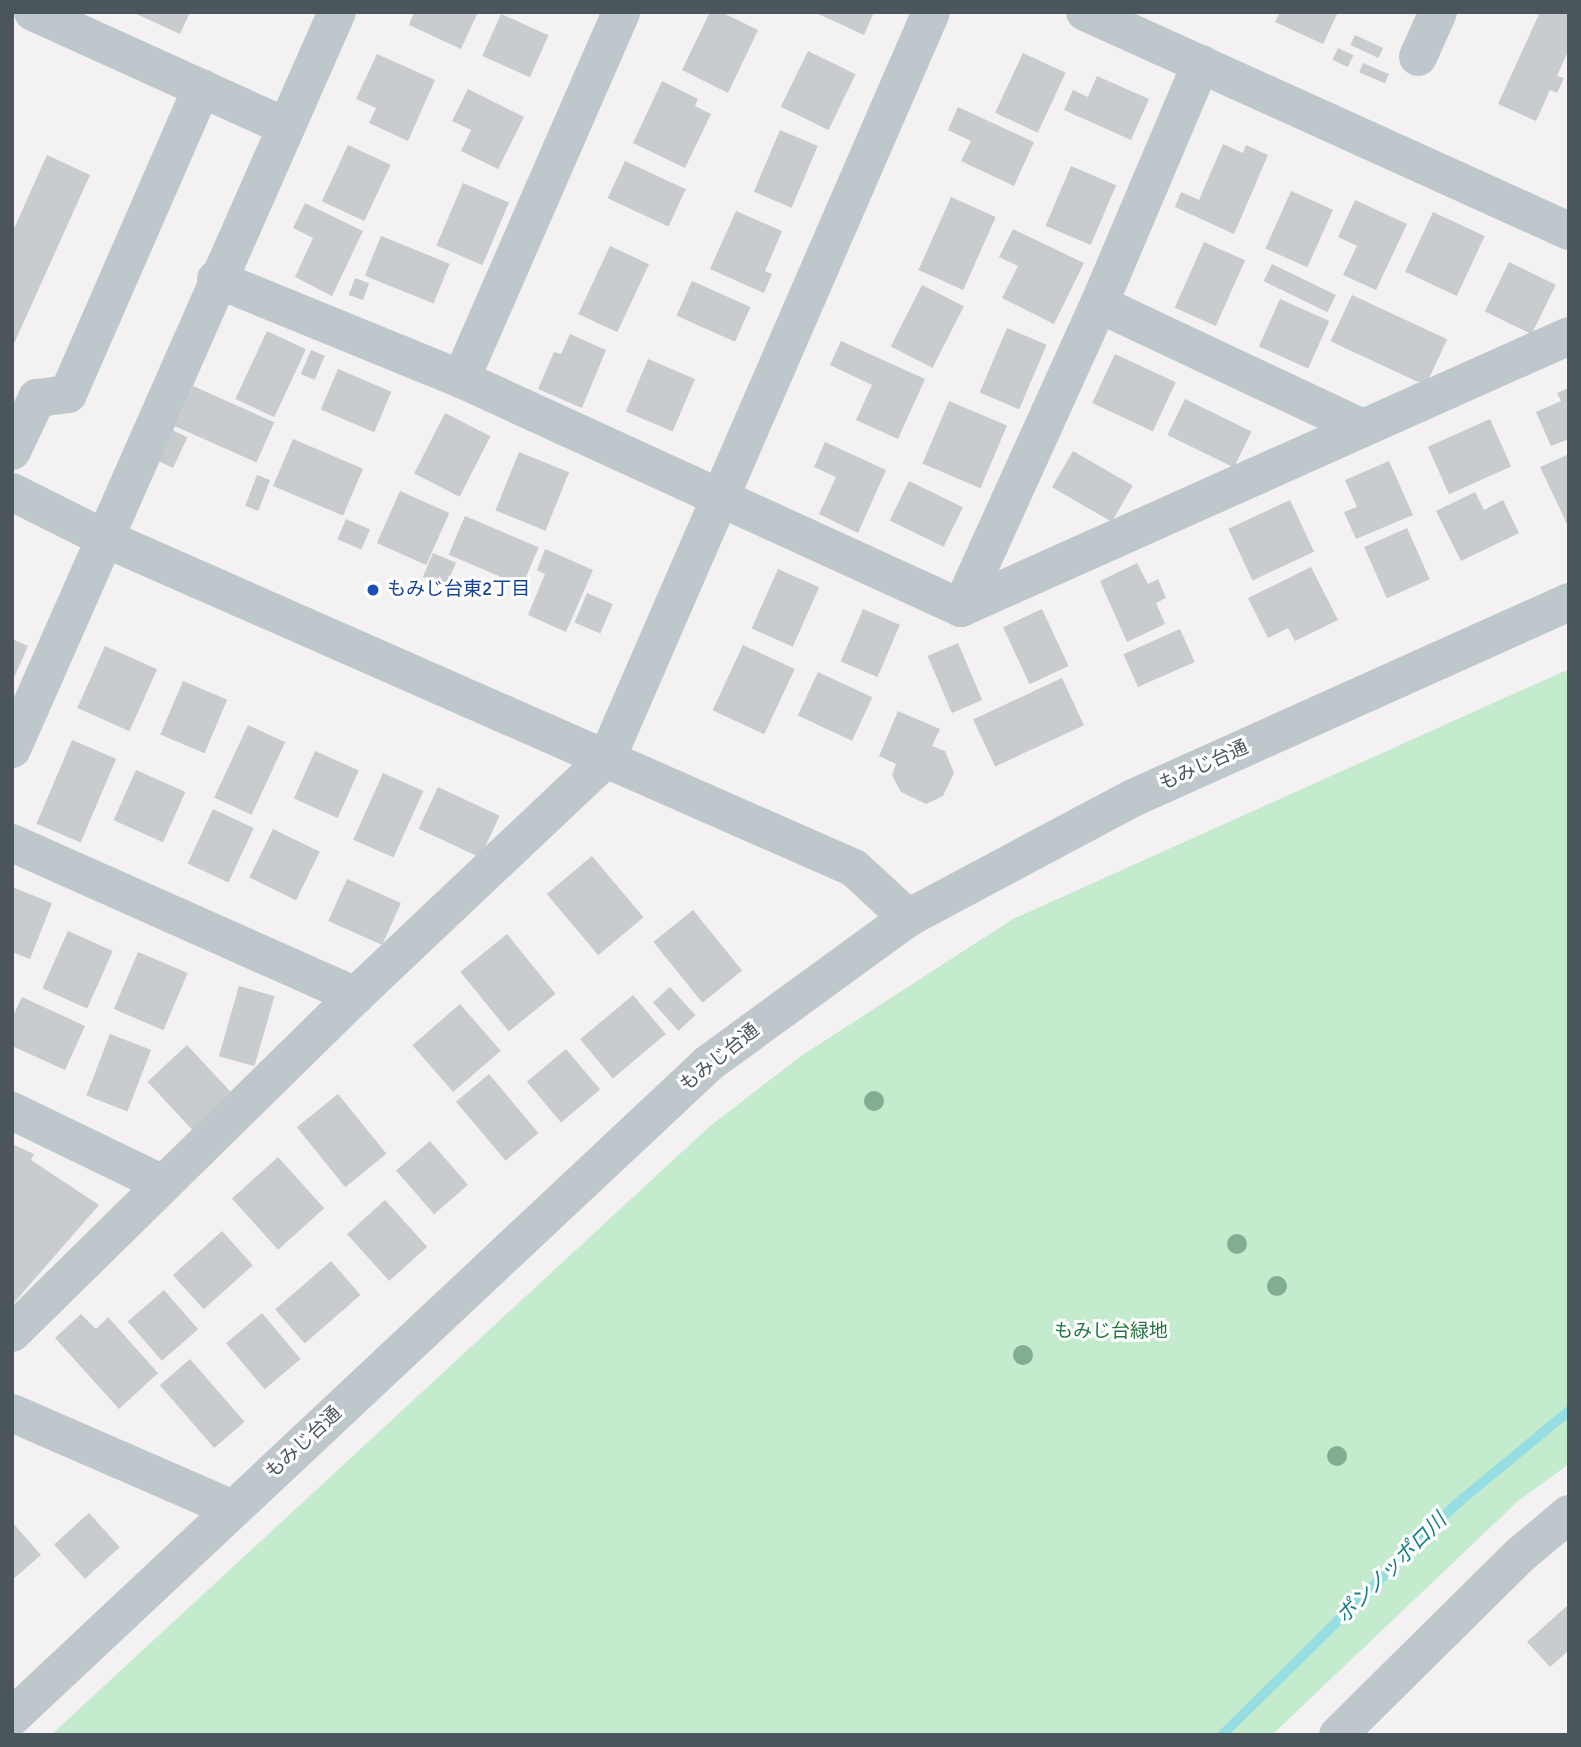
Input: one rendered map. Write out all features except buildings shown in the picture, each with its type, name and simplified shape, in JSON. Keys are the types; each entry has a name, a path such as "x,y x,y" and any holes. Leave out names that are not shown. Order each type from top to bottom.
{"street":[{"path":"33,12 286,127"},
{"path":"12,749 216,279 337,12"},
{"path":"461,379 621,12"},
{"path":"12,1333 355,996 607,758 931,12"},
{"path":"1084,12 1559,216"},
{"path":"1418,57 1438,12"},
{"path":"961,608 1099,304 1201,64"},
{"path":"12,451 37,398 68,394 202,88"},
{"path":"216,279 461,379 722,496 961,608 1569,337"},
{"path":"1099,304 1360,428"},
{"path":"12,492 104,538 854,868 908,918"},
{"name":"もみじ台通","path":"12,1717 709,1063 908,918 1133,798 1569,602"},
{"path":"12,843 355,996"},
{"path":"12,1111 163,1184"},
{"path":"12,1413 233,1509"},
{"path":"1338,1735 1520,1555 1569,1514"}],"green space":[{"name":"もみじ台緑地","path":"1569,669 1569,1464 1518,1501 1272,1735 51,1735 710,1126 801,1056 1013,919"}],"waterway":[{"name":"ポンノッポロ川","path":"1222,1735 1454,1506 1569,1411"}],"place":[{"name":"もみじ台東2丁目","path":"373,590"}]}
